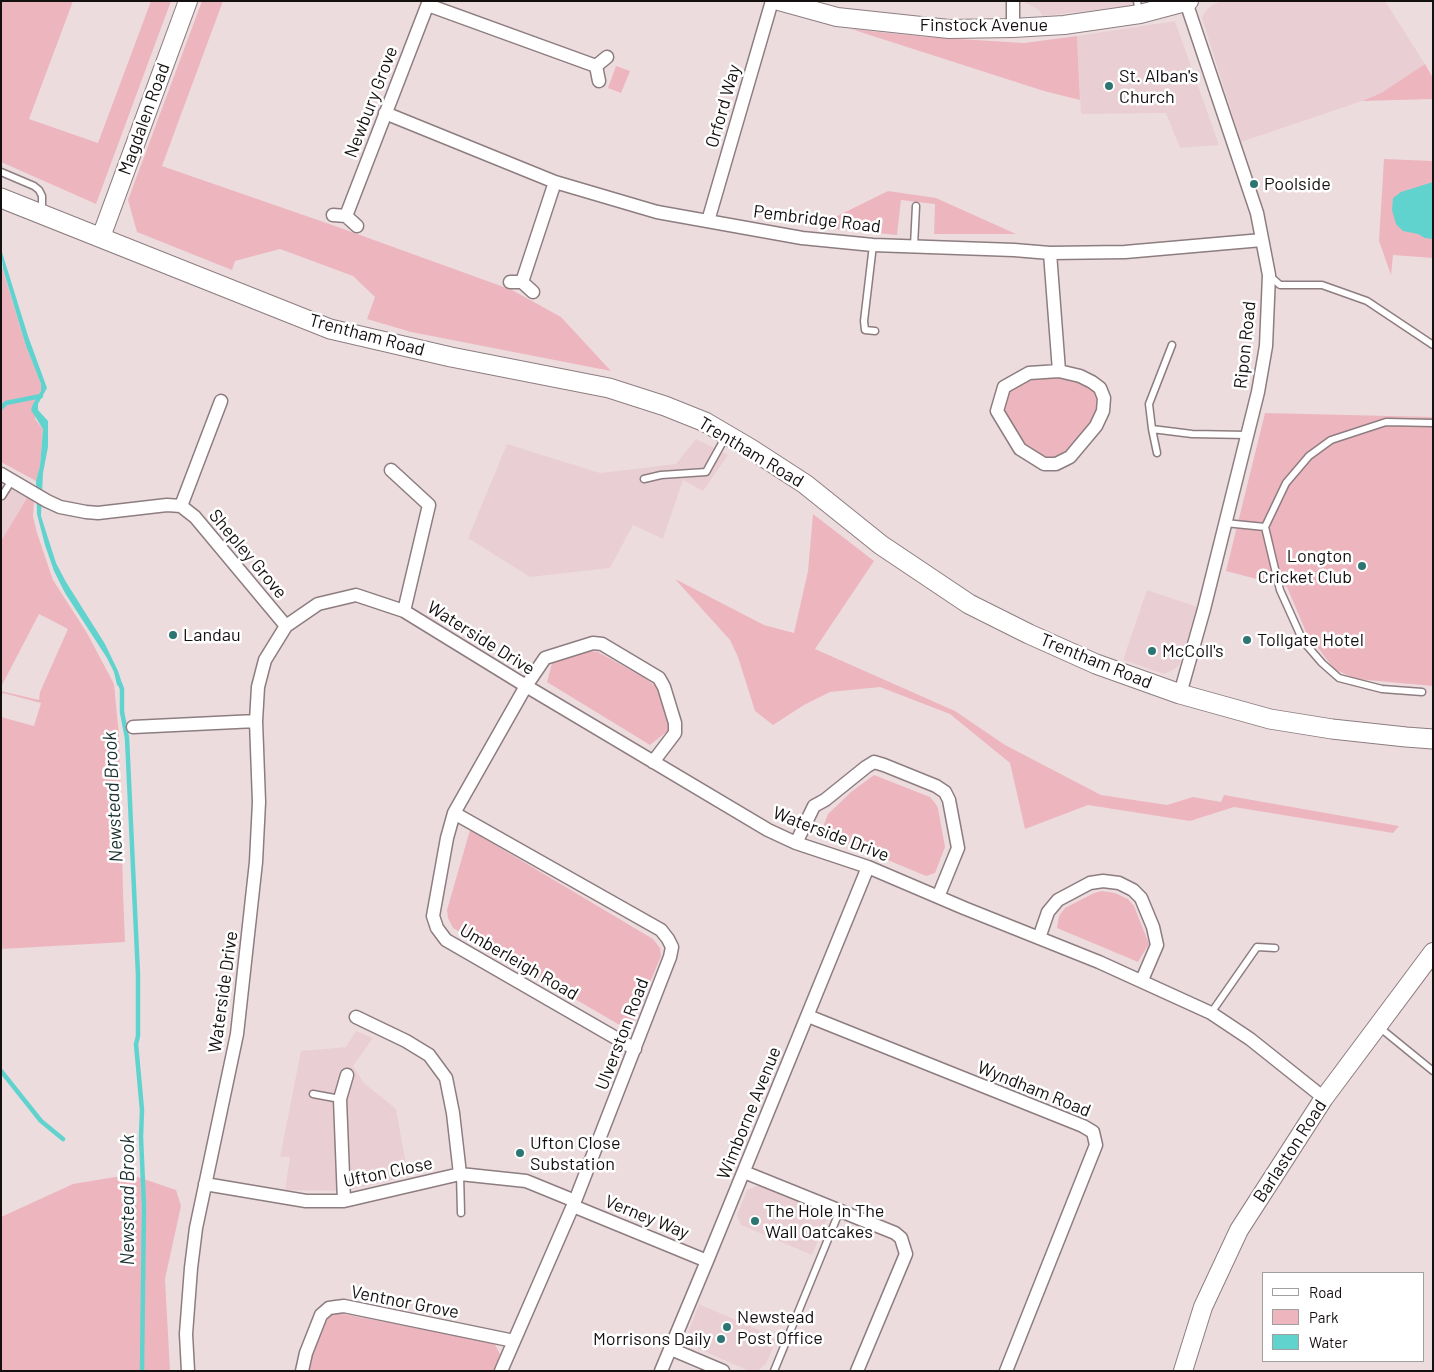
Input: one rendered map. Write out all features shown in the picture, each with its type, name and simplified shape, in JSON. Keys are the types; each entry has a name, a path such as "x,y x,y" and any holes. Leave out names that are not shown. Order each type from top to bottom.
{"main road":[{"name":"Trentham Road","path":"1,198 330,329 451,357 609,388 665,406 705,422 805,484 881,545 969,604 1028,634 1096,664 1180,694 1270,719 1406,738 1433,739"}],"street":[{"name":"Magdalen Road","path":"101,237 188,1"},
{"name":"Orford Way","path":"708,221 772,1"},
{"name":"Finstock Avenue","path":"779,1 836,17 949,29 1064,25 1138,7 1188,2"},
{"path":"1013,1 1013,28"},
{"name":"Ripon Road","path":"1180,694 1204,609 1258,392 1266,346 1269,275 1257,213 1188,2"},
{"path":"428,3 596,66"},
{"name":"Newbury Grove","path":"346,216 428,3"},
{"path":"596,66 607,57"},
{"path":"596,66 599,81"},
{"name":"Pembridge Road","path":"385,113 555,182 657,212 802,238 872,244 1050,253 1125,252 1262,240"},
{"path":"533,292 516,282 555,182"},
{"path":"332,215 346,216 357,226"},
{"path":"1050,253 1059,371"},
{"path":"1059,371 1080,376 1100,388 1104,398 1103,411 1096,426 1070,457 1056,464 1044,464 1020,449 997,411 1004,386 1029,373 1059,371"},
{"path":"7,477 33,494 60,507 98,513 156,506 181,506 220,401"},
{"path":"391,470 429,505 404,611"},
{"name":"Shepley Grove","path":"181,506 195,517 286,626"},
{"name":"Waterside Drive","path":"188,1371 186,1334 196,1228 237,1034 248,941 256,862 259,802 256,721 258,686 265,660 286,626 318,604 356,595 404,611 768,830 796,843 868,867 1142,980 1211,1013 1250,1039 1324,1098"},
{"name":"Umberleigh Road","path":"635,1049 446,940 434,923 433,916 447,838 454,813 526,686 545,658 593,643 602,644 660,678 675,723 674,733 653,762"},
{"path":"133,727 256,721"},
{"path":"796,843 814,806 825,800 874,762 884,765 936,786 945,792 949,800 958,848 938,897"},
{"name":"Ulverston Road","path":"454,813 661,930 672,948 635,1049 574,1203 501,1371"},
{"name":"Wimborne Avenue","path":"661,1371 868,867"},
{"path":"1038,938 1048,912 1058,900 1090,883 1103,880 1119,883 1133,890 1141,898 1153,927 1157,945 1142,980"},
{"name":"Barlaston Road","path":"1183,1371 1204,1307 1239,1230 1324,1098 1433,952"},
{"name":"Wyndham Road","path":"808,1016 1083,1126 1093,1132 1096,1145 1006,1371"},
{"path":"356,1017 398,1037 429,1055 446,1078 453,1112 460,1174"},
{"path":"344,1201 340,1099 347,1075"},
{"path":"744,1172 840,1210 894,1233 901,1238 906,1254 857,1371"},
{"name":"Ufton Close","path":"205,1184 306,1201 344,1201 460,1174 526,1181 574,1203"},
{"name":"Verney Way","path":"574,1203 707,1261"},
{"name":"Ventnor Grove","path":"302,1371 306,1353 321,1315 329,1308 344,1306 514,1340"},
{"path":"671,1349 723,1371"}],"lane":[{"path":"2,173 34,186 42,196 42,213"},
{"path":"914,246 916,206"},
{"path":"872,244 864,321 865,330 875,332"},
{"path":"1269,275 1280,285 1322,285 1367,301 1433,345"},
{"path":"1157,453 1149,404 1172,344"},
{"path":"1422,692 1382,689 1339,678 1322,663 1303,641 1280,590 1265,527 1286,484 1309,456 1331,440 1386,422 1433,423"},
{"path":"1152,429 1192,434 1247,434"},
{"path":"644,479 662,475 706,472 726,435"},
{"path":"2,496 7,477"},
{"path":"1225,523 1265,527"},
{"path":"1211,1013 1257,947 1274,948"},
{"path":"1378,1026 1433,1071"},
{"path":"313,1094 340,1099"},
{"path":"460,1174 461,1213"},
{"path":"774,1371 840,1210"}],"shaded area":[{"path":"1025,1 1154,1 1147,4 1043,16 1038,9 1025,3"},
{"path":"1221,1 1385,1 1425,64 1381,93 1241,142 1202,18 1211,6"},
{"path":"1175,21 1219,145 1180,148 1166,113 1081,114 1077,36"},
{"path":"696,439 728,455 703,491 683,480 663,539 633,525 610,568 530,577 468,538 507,444 600,473 676,464"},
{"path":"1,483 27,498 1,541"},
{"path":"1147,590 1198,607 1179,665 1164,674 1123,660"},
{"path":"356,1031 373,1038 353,1066 364,1083 396,1109 408,1176 346,1191 285,1190 290,1157 280,1157 301,1051 346,1047"},
{"path":"762,1184 823,1208 827,1219 812,1255 741,1225 737,1215 747,1190"},
{"path":"699,1304 777,1338 766,1364 757,1371 749,1371 697,1348 688,1333"}],"green space":[{"path":"1,1 73,1 29,119 98,143 151,1 171,1 96,204 1,162"},
{"path":"202,1 223,1 162,166 512,290 561,317 611,371 411,332 367,319 375,297 353,276 280,249 235,261 232,270 137,232 128,200"},
{"path":"851,29 927,37 1024,43 1077,36 1080,100 1044,91"},
{"path":"1425,64 1433,78 1433,99 1362,101 1381,93"},
{"path":"616,66 630,71 621,93 608,88"},
{"path":"1384,159 1433,161 1433,258 1393,255 1391,275 1379,241"},
{"path":"888,191 936,198 1016,234 934,234 935,204 901,200 897,235 815,227"},
{"path":"1,264 26,346 41,384 35,419 43,429 40,466 36,481 1,462"},
{"path":"1059,374 1078,379 1098,390 1100,409 1069,455 1045,461 1022,446 1000,410 1006,388 1029,376"},
{"name":"Longton Cricket Club","path":"1265,413 1433,417 1433,686 1356,679 1334,669 1306,632 1287,587 1226,571"},
{"path":"27,498 34,502 33,516 37,533 53,580 87,633 114,684 119,735 125,942 1,949 1,717 34,726 41,703 3,693 1,697 1,691 39,700 40,692 68,629 39,614 1,687 1,541"},
{"path":"813,514 874,561 815,649 955,711 1005,745 1101,795 1167,805 1193,797 1221,802 1224,795 1399,826 1393,833 1234,807 1190,821 1088,805 1025,829 1010,763 950,714 880,687 830,692 804,705 773,725 755,711 738,657 730,640 675,579 764,625 794,633 808,571"},
{"path":"584,650 598,652 657,687 670,729 650,745 547,682 552,663"},
{"path":"874,775 930,797 935,803 938,808 945,847 935,873 926,876 821,832 828,814 851,792"},
{"path":"470,830 653,939 660,948 661,956 630,1031 453,928 448,918 447,910"},
{"path":"1102,891 1115,893 1128,899 1134,906 1149,944 1138,962 1057,928 1059,916 1065,908 1094,893"},
{"path":"127,1175 176,1190 181,1206 165,1279 170,1371 1,1371 1,1217 73,1184"},
{"path":"338,1313 494,1343 500,1354 497,1369 496,1371 309,1371 307,1366 324,1323 332,1314"}],"water":[{"path":"1433,182 1433,239 1403,231 1396,224 1392,210 1393,198 1401,192"},
{"path":"1,249 28,336 47,388 38,404 38,410 48,421 48,447 43,473 41,516 56,563 105,644 124,689 117,685 114,672 107,658 65,593 54,571 45,545 37,514 36,481 40,466 43,429 31,410 41,391 41,384 26,346 3,269"}],"waterway":[{"path":"1,408 6,403 41,396"},
{"name":"Newstead Brook","path":"120,684 122,689 122,712 127,738 138,975 138,1036 136,1044 142,1110 141,1137 144,1206 142,1371"},
{"path":"1,1071 41,1121 63,1139"}],"place":[{"name":"St. Alban's Church","path":"1109,86"},
{"name":"Poolside","path":"1254,184"},
{"name":"Longton Cricket Club","path":"1362,566"},
{"name":"Landau","path":"173,635"},
{"name":"Tollgate Hotel","path":"1247,640"},
{"name":"McColl's","path":"1152,651"},
{"name":"Ufton Close Substation","path":"520,1153"},
{"name":"The Hole In The Wall Oatcakes","path":"755,1221"},
{"name":"Newstead Post Office","path":"727,1327"},
{"name":"Morrisons Daily","path":"721,1339"}]}
